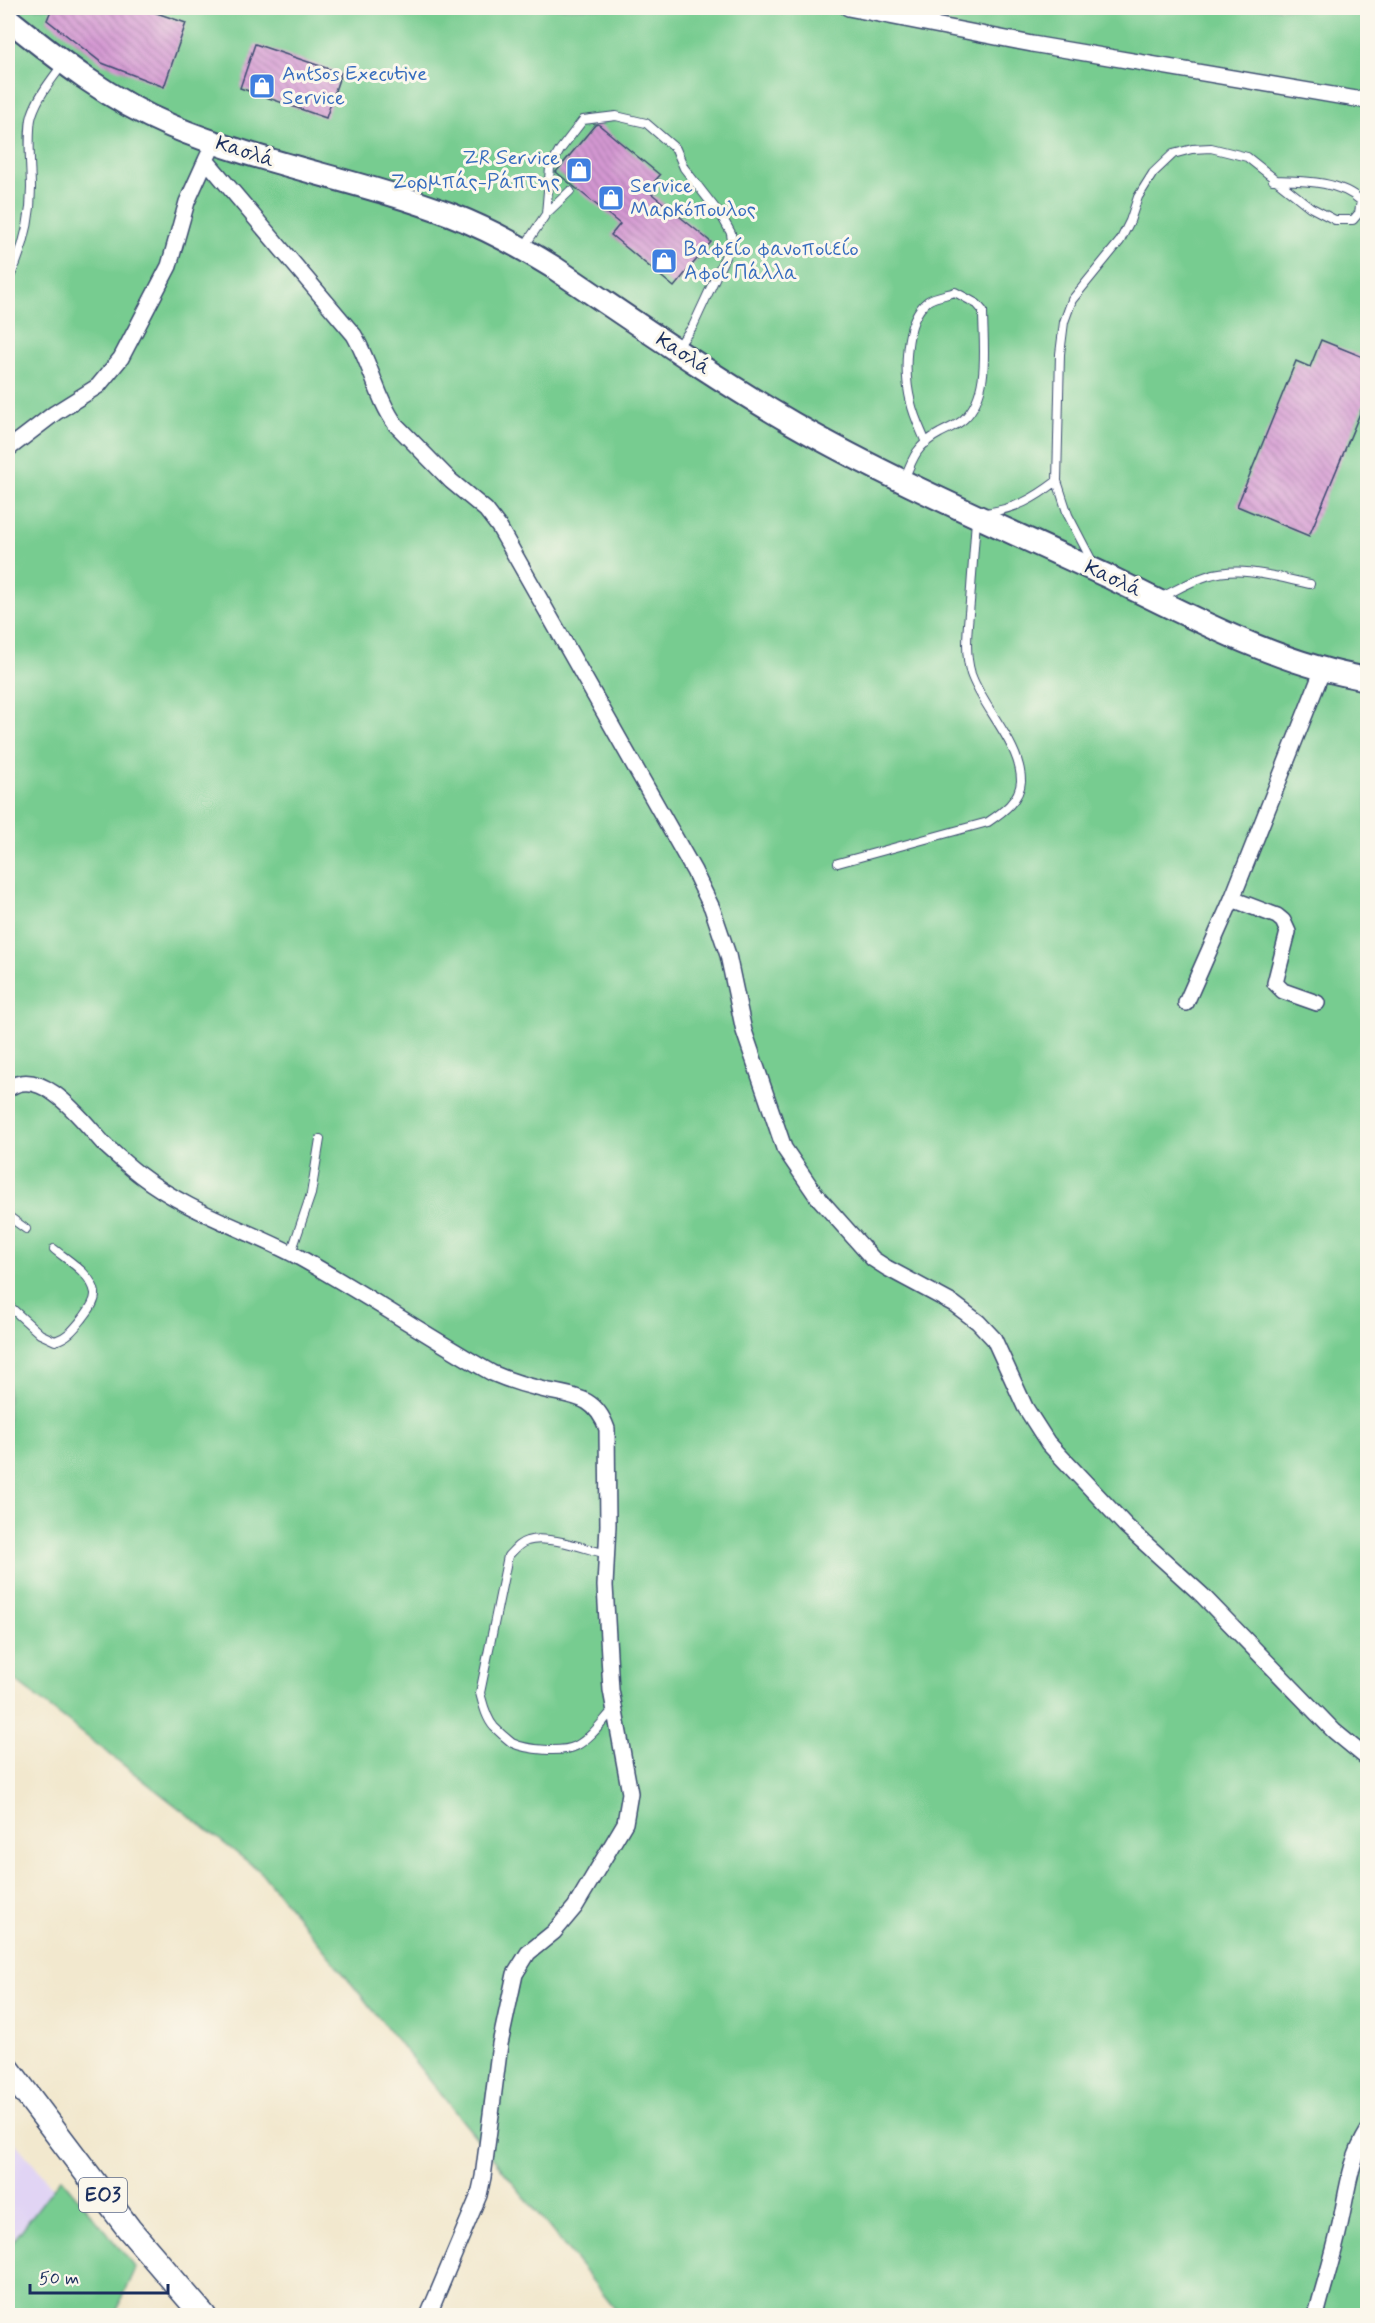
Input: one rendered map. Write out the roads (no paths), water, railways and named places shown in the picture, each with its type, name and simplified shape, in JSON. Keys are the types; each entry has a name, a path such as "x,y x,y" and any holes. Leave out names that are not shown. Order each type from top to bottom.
{"main road":[{"name":"ΕΟ3","path":"8,2069 129,2229 204,2316"}],"street":[{"path":"848,8 1032,44 1368,100"},
{"name":"Κασλά","path":"8,19 63,64 99,88 210,152 411,201 454,216 524,249 794,424 904,481 1156,600 1253,643 1323,669 1368,679"},
{"path":"8,449 56,413 98,386 121,358 169,266 187,202 210,152 354,335 363,351 389,416 396,426 451,481 486,510 499,527 694,871 712,908 728,955 744,1031 784,1148 816,1195 873,1259 954,1304 978,1322 994,1339 1025,1407 1048,1443 1126,1526 1203,1595 1334,1731 1368,1759"},
{"path":"1186,1003 1232,899 1323,669"},
{"path":"1232,899 1277,916 1283,921 1288,932 1275,983 1283,991 1317,1003"},
{"path":"8,1089 25,1083 38,1084 61,1098 106,1145 140,1175 163,1190 244,1233 291,1253 492,1373 511,1381 581,1397 592,1404 603,1418 607,1429 605,1586 611,1690 630,1793 626,1823 575,1907 554,1932 528,1953 515,1974 500,2044 479,2194 428,2316"},
{"path":"1316,2316 1339,2231 1351,2170 1358,2148 1368,2131"}],"lane":[{"path":"8,280 19,256 28,213 31,190 31,116 63,64"},
{"path":"546,214 550,168 560,150 583,120 616,116 646,123 676,149 684,168 722,217 731,233 732,242 693,326 676,349"},
{"path":"1097,572 1068,515 1057,481 1060,354 1064,322 1072,300 1120,242 1138,197 1153,173 1173,154 1192,149 1211,148 1247,157 1273,180 1310,207 1335,220 1353,220 1359,213 1361,201 1348,191 1317,183 1273,180"},
{"path":"524,249 546,214 570,191"},
{"path":"904,481 914,453 926,443 935,435 963,420 973,408 982,384 983,311 977,304 955,292 928,302 915,319 907,345 910,403 926,443"},
{"path":"838,863 988,822 1005,811 1016,797 1021,784 1015,754 971,674 967,642 976,515 1016,507 1032,500 1057,481"},
{"path":"1156,600 1207,576 1228,571 1248,571 1310,584"},
{"path":"291,1253 311,1194 320,1139"},
{"path":"8,1216 26,1229"},
{"path":"8,1305 40,1334 54,1341 66,1337 82,1318 92,1305 96,1294 79,1269 54,1249"},
{"path":"607,1554 549,1540 528,1540 508,1556 480,1693 484,1709 494,1726 513,1743 540,1749 565,1750 578,1745 614,1709"}],"place":[{"name":"Antsos Executive Service","path":"262,86"},
{"name":"ZR Service Ζορμπάς-Ράπτης","path":"579,170"},
{"name":"Service Μαρκόπουλος","path":"611,198"},
{"name":"Βαφείο φανοποιείο Αφοί Πάλλα","path":"664,261"}]}
